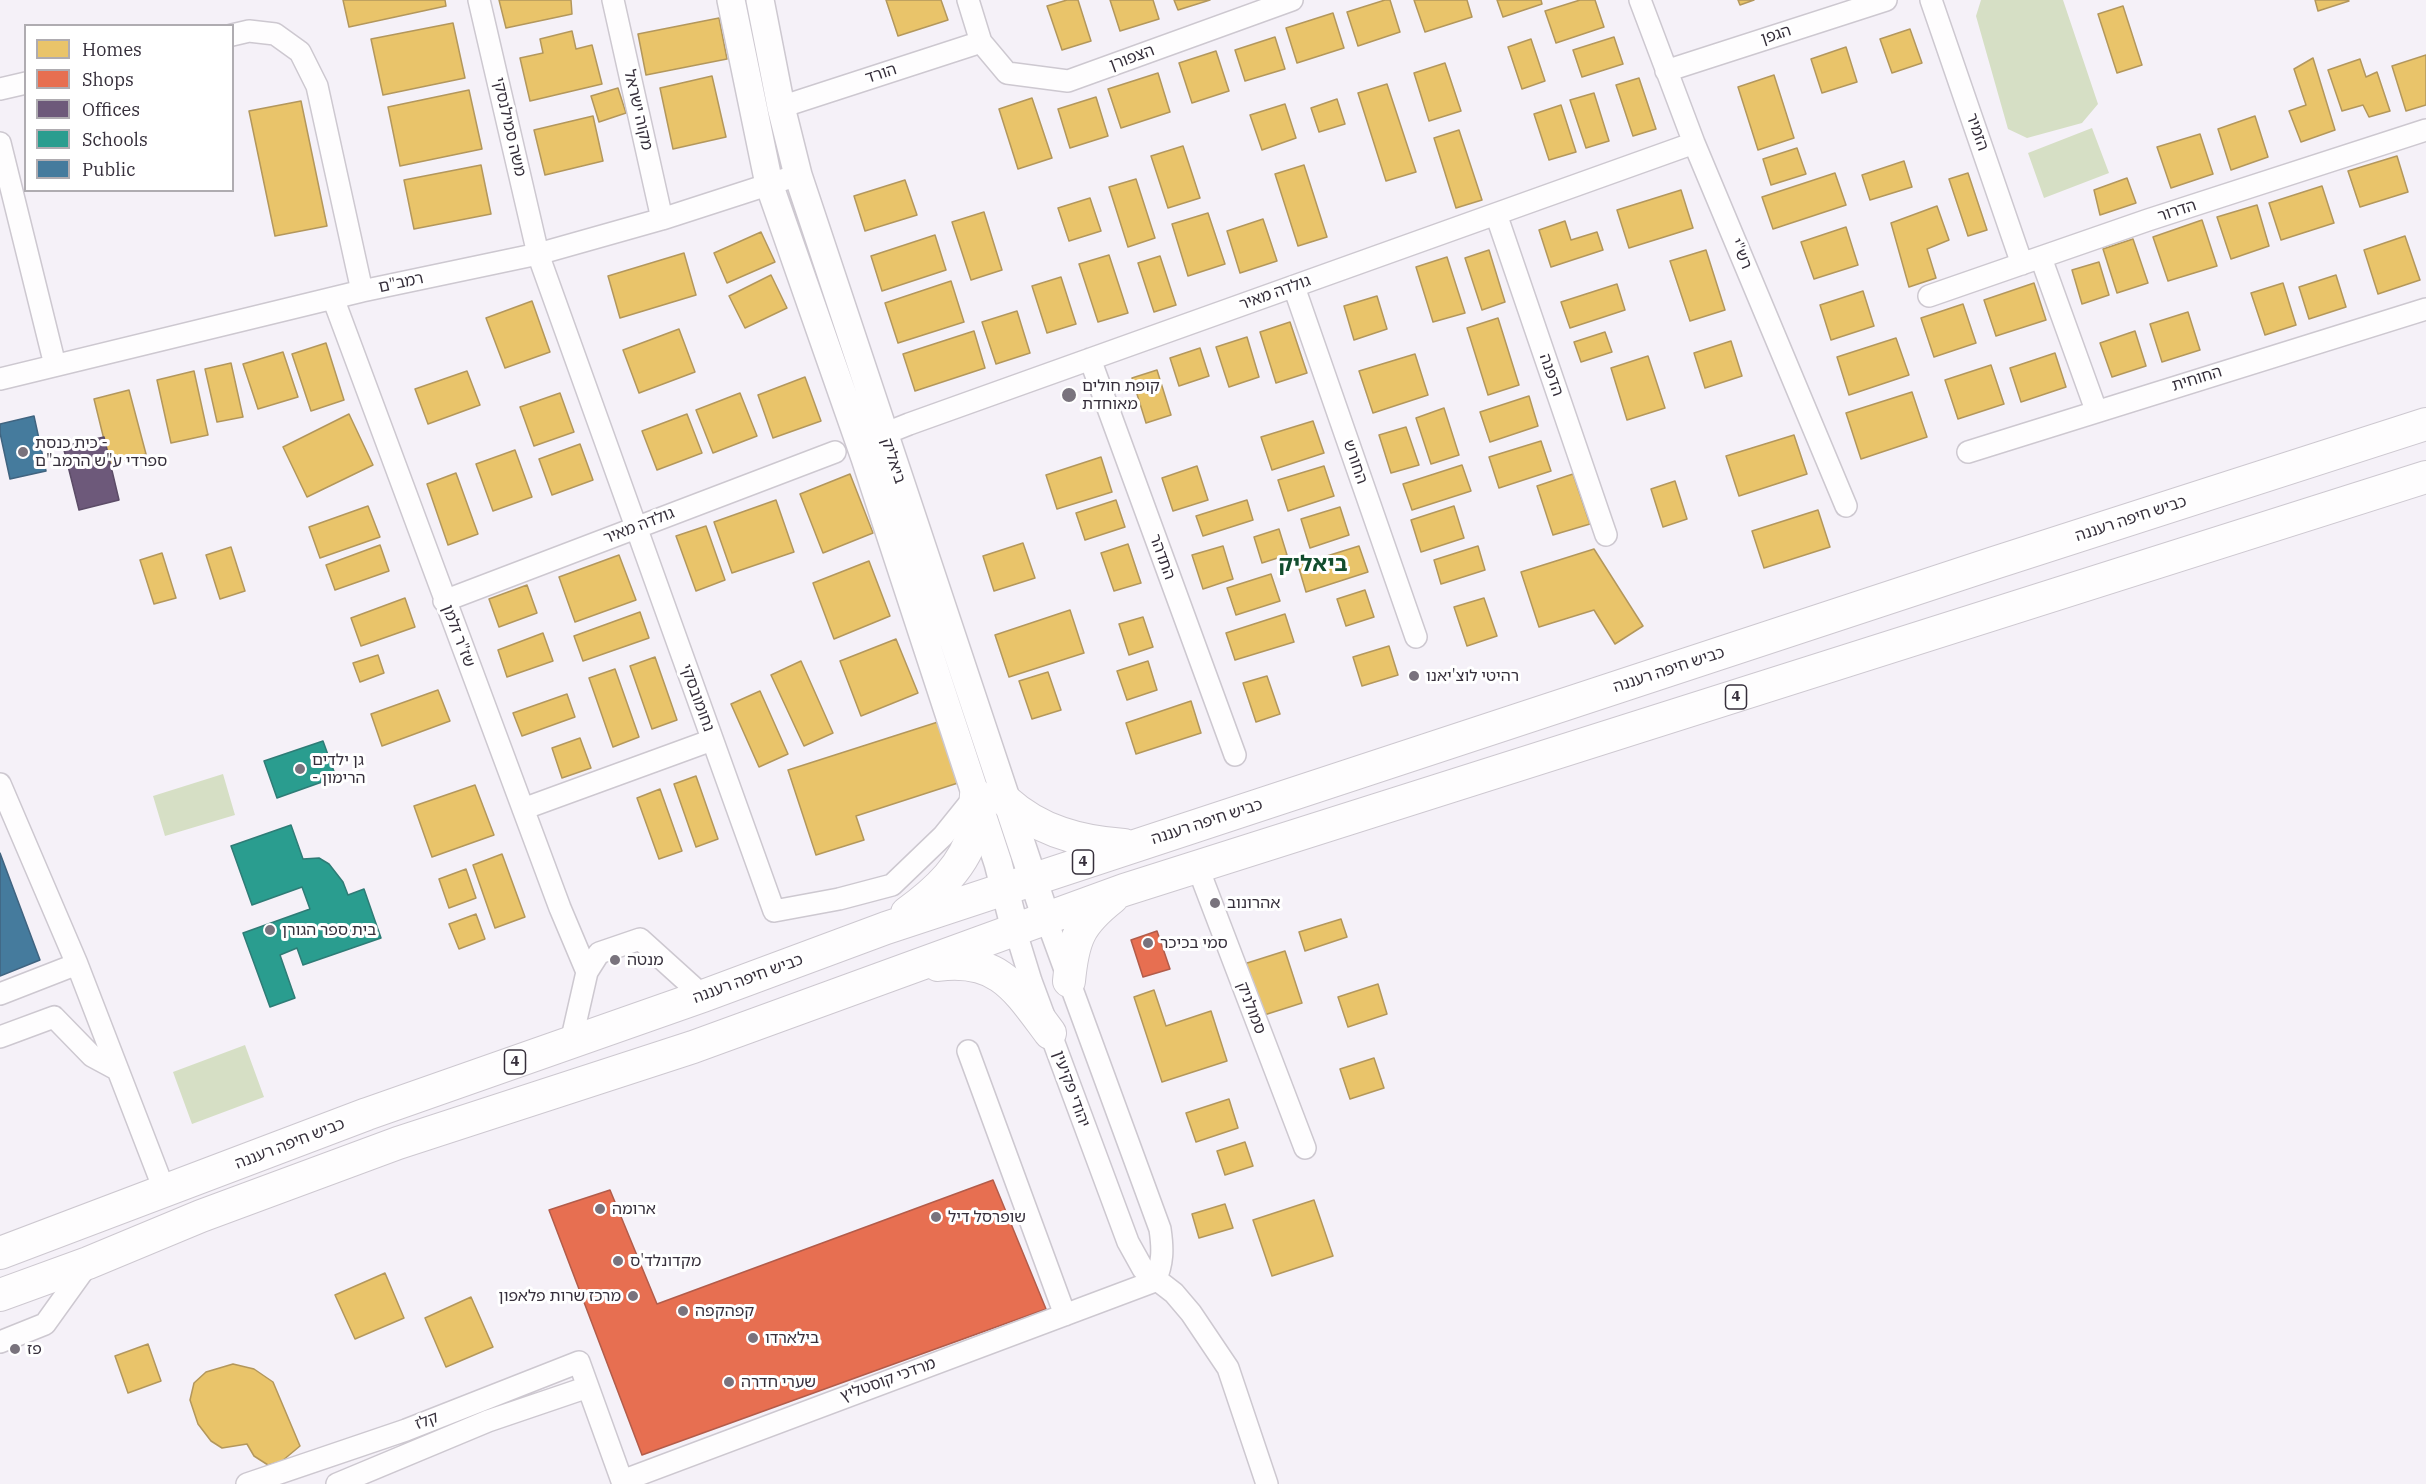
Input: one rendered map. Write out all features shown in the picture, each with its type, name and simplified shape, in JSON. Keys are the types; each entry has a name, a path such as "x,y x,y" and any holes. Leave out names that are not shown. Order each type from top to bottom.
{"highway":[{"name":"כביש חיפה רעננה","path":"0,1253 368,1114 703,996 886,928 2426,424"},
{"name":"4","path":"0,1295 88,1263 201,1215 398,1143 693,1047 1124,890 2426,477"},
{"path":"886,928 944,883 963,856 974,829 976,795"},
{"path":"1006,801 1017,811 1040,825 1070,837 1099,843 1133,846"},
{"path":"1069,981 1076,939 1085,923 1124,890"},
{"path":"904,971 957,963 978,964 993,970 1011,984 1050,1033"}],"main road":[{"name":"ביאליק","path":"731,0 769,184 865,458 976,795 1019,883 1046,918"},
{"name":"ביאליק","path":"760,0 781,107 798,175 1006,801 1019,883"},
{"name":"יהודי פקיעין","path":"1015,928 1019,883"}],"street":[{"name":"משה סמילנסקי","path":"479,0 538,254"},
{"name":"מקוה ישראל","path":"613,0 662,219"},
{"path":"968,0 981,42"},
{"name":"הצפורן","path":"981,42 1007,73 1068,81 1292,0"},
{"name":"רש\"י","path":"1640,0 1694,143 1846,506"},
{"name":"הגפן","path":"1666,71 1886,0"},
{"name":"הזמיר","path":"1931,0 2031,261 2096,410"},
{"path":"234,35 249,31 275,34 300,52 317,86 362,291"},
{"name":"הורד","path":"781,107 981,42"},
{"path":"0,89 24,83"},
{"name":"הדרור","path":"1929,296 2148,220 2426,130"},
{"path":"0,142 55,365"},
{"name":"גולדה מאיר","path":"884,434 1694,143"},
{"name":"רמב\"ם","path":"0,379 362,291 538,254 662,219 798,175"},
{"name":"הדפנה","path":"1496,214 1606,535"},
{"name":"נחומובסקי","path":"538,254 774,911 839,899 892,885 944,836 976,795"},
{"name":"החורש","path":"1294,286 1416,637"},
{"name":"שז\"ר זלמן","path":"333,298 444,601 560,908 587,972"},
{"name":"החוחית","path":"1968,452 2096,410 2426,309"},
{"name":"התדהר","path":"1090,359 1235,755"},
{"path":"865,458 884,434"},
{"name":"גולדה מאיר","path":"444,601 835,452"},
{"path":"523,809 712,740"},
{"path":"0,784 76,964 165,1191"},
{"name":"סמולניק","path":"1198,868 1305,1148"},
{"path":"1046,918 1160,1229 1162,1257 1155,1281"},
{"name":"יהודי פקיעין","path":"1015,928 1022,955 1050,1033 1128,1242 1143,1269 1155,1281 1174,1293 1191,1313 1228,1368 1267,1484"},
{"path":"571,1042 587,972 599,953 640,939 703,996"},
{"path":"0,994 76,964"},
{"path":"0,1037 54,1017 92,1056 118,1070"},
{"path":"968,1051 1065,1315"},
{"path":"0,1341 45,1324 88,1263"},
{"name":"מרדכי קוסטליץ","path":"622,1481 1155,1281"},
{"name":"קלז","path":"247,1484 406,1430 579,1362 622,1481"},
{"name":"קלז","path":"337,1484 488,1421 588,1387"}],"green space":[{"path":"1981,0 2063,0 2098,104 2082,123 2027,138 2008,129 1976,16"},
{"path":"2092,128 2109,173 2044,198 2028,153"},
{"path":"223,774 235,815 165,836 153,796"},
{"path":"245,1045 264,1097 192,1124 173,1072"}],"building: Homes":[{"path":"343,0 445,0 446,6 349,27"},
{"path":"499,0 571,0 572,14 506,28"},
{"path":"886,0 941,0 948,20 898,36"},
{"path":"1067,0 1078,0 1091,41 1062,50 1047,6"},
{"path":"1110,0 1153,0 1159,19 1120,31"},
{"path":"1174,0 1210,0 1178,10"},
{"path":"1390,0 1400,32 1358,46 1347,12"},
{"path":"1414,0 1467,0 1472,17 1425,32"},
{"path":"1497,0 1541,0 1542,4 1503,17"},
{"path":"1580,0 1595,0 1604,27 1556,43 1545,11"},
{"path":"1738,0 1754,0 1740,5"},
{"path":"2315,0 2348,0 2349,1 2318,11"},
{"path":"2123,6 2142,65 2117,73 2098,14"},
{"path":"1333,13 1344,48 1297,63 1286,28"},
{"path":"719,18 727,59 646,75 638,34"},
{"path":"453,23 465,78 383,95 371,39"},
{"path":"1910,29 1922,63 1892,73 1880,39"},
{"path":"572,31 576,49 592,45 602,84 530,101 520,58 543,53 540,39"},
{"path":"1275,37 1285,69 1245,81 1235,50"},
{"path":"1614,37 1623,64 1582,77 1573,50"},
{"path":"1531,39 1545,81 1522,89 1508,47"},
{"path":"1846,47 1857,82 1822,93 1811,59"},
{"path":"1216,51 1229,91 1192,103 1179,63"},
{"path":"2426,55 2426,105 2406,111 2392,66"},
{"path":"2313,58 2335,130 2301,142 2289,111 2306,105 2294,69"},
{"path":"2360,59 2366,77 2377,72 2390,111 2369,117 2363,105 2342,111 2328,70"},
{"path":"1445,63 1461,111 1429,121 1414,73"},
{"path":"1158,73 1170,112 1121,128 1108,89"},
{"path":"1774,75 1794,138 1758,150 1738,87"},
{"path":"712,76 726,137 673,149 660,88"},
{"path":"1639,78 1656,129 1633,136 1616,85"},
{"path":"1387,84 1416,172 1386,181 1358,93"},
{"path":"618,88 626,113 599,122 591,96"},
{"path":"469,90 482,149 400,166 388,107"},
{"path":"1594,93 1609,141 1586,148 1570,100"},
{"path":"1096,97 1108,136 1070,148 1058,109"},
{"path":"1032,98 1052,158 1018,169 999,109"},
{"path":"1337,99 1345,124 1319,132 1311,108"},
{"path":"301,101 327,226 275,236 249,111"},
{"path":"1285,104 1296,138 1262,150 1250,115"},
{"path":"1561,105 1576,152 1549,160 1534,114"},
{"path":"593,116 603,161 545,175 534,130"},
{"path":"2255,116 2268,157 2231,170 2218,129"},
{"path":"1459,130 1482,200 1456,208 1434,138"},
{"path":"2200,134 2213,174 2171,188 2157,147"},
{"path":"1183,146 1200,198 1168,208 1151,156"},
{"path":"1797,148 1806,174 1771,185 1763,159"},
{"path":"2397,156 2408,192 2360,207 2348,171"},
{"path":"1904,161 1912,187 1870,200 1862,175"},
{"path":"481,165 491,214 414,229 404,180"},
{"path":"1304,165 1327,237 1298,246 1275,174"},
{"path":"1835,173 1846,205 1773,229 1762,197"},
{"path":"1968,173 1987,230 1968,236 1949,179"},
{"path":"2127,178 2136,203 2100,215 2094,190"},
{"path":"1136,179 1155,238 1128,247 1109,187"},
{"path":"905,180 917,215 865,231 854,196"},
{"path":"2322,186 2334,223 2281,240 2269,203"},
{"path":"1681,190 1693,228 1629,248 1617,210"},
{"path":"1090,198 1101,231 1069,241 1058,208"},
{"path":"2257,205 2269,246 2231,259 2217,217"},
{"path":"1937,206 1949,240 1927,249 1936,278 1909,287 1891,223"},
{"path":"984,212 1002,270 971,280 952,222"},
{"path":"1208,213 1225,264 1188,276 1172,224"},
{"path":"1263,219 1277,261 1240,273 1227,231"},
{"path":"2202,220 2217,266 2168,281 2153,237"},
{"path":"1565,221 1571,240 1597,232 1603,250 1551,267 1539,230"},
{"path":"1846,227 1858,265 1814,279 1801,242"},
{"path":"761,232 775,262 727,283 714,253"},
{"path":"935,235 946,270 882,291 871,256"},
{"path":"2405,236 2420,280 2378,294 2364,250"},
{"path":"2133,239 2148,283 2117,293 2103,249"},
{"path":"1489,250 1505,302 1482,310 1465,258"},
{"path":"1706,250 1725,310 1690,321 1670,261"},
{"path":"684,253 696,295 620,318 608,276"},
{"path":"1109,255 1128,313 1098,322 1079,264"},
{"path":"1160,256 1176,305 1154,312 1138,263"},
{"path":"1447,257 1465,313 1433,322 1416,267"},
{"path":"2099,262 2109,295 2082,304 2072,270"},
{"path":"771,275 787,308 745,328 729,296"},
{"path":"2336,275 2346,307 2309,319 2299,287"},
{"path":"1061,277 1076,324 1047,333 1032,286"},
{"path":"951,281 964,322 898,343 885,303"},
{"path":"2034,283 2046,320 1996,336 1984,300"},
{"path":"2283,283 2296,325 2265,335 2251,293"},
{"path":"1617,284 1625,310 1570,328 1561,302"},
{"path":"1863,291 1874,326 1831,340 1820,305"},
{"path":"1377,296 1387,329 1354,340 1344,306"},
{"path":"532,301 550,352 505,368 486,318"},
{"path":"1963,304 1976,343 1934,357 1921,318"},
{"path":"1017,311 1030,353 996,364 982,322"},
{"path":"2188,312 2200,350 2162,362 2150,324"},
{"path":"1498,318 1519,385 1488,395 1467,328"},
{"path":"1290,322 1307,373 1276,383 1260,332"},
{"path":"679,329 695,372 639,393 623,350"},
{"path":"974,331 985,368 915,391 903,354"},
{"path":"2135,331 2146,366 2112,377 2100,343"},
{"path":"1605,332 1612,352 1581,362 1574,342"},
{"path":"1247,337 1259,377 1229,387 1216,347"},
{"path":"1896,338 1909,375 1849,395 1837,357"},
{"path":"1731,341 1742,376 1705,388 1694,353"},
{"path":"326,343 344,400 311,411 292,354"},
{"path":"1200,348 1209,376 1179,386 1170,358"},
{"path":"283,352 298,397 258,409 243,364"},
{"path":"2055,353 2066,387 2021,402 2010,368"},
{"path":"1415,354 1428,395 1373,413 1359,371"},
{"path":"1648,356 1665,408 1627,420 1611,368"},
{"path":"231,363 243,417 217,422 205,369"},
{"path":"1991,365 2004,404 1958,419 1945,380"},
{"path":"1157,370 1171,415 1146,423 1132,378"},
{"path":"194,371 208,435 171,443 157,380"},
{"path":"467,371 480,405 428,424 415,389"},
{"path":"805,377 821,421 773,438 758,395"},
{"path":"129,390 146,454 110,464 94,399"},
{"path":"1912,392 1927,437 1861,459 1846,413"},
{"path":"560,393 574,432 534,446 520,407"},
{"path":"740,393 757,436 713,453 696,410"},
{"path":"1529,396 1538,426 1490,442 1480,412"},
{"path":"1444,408 1459,455 1431,464 1416,418"},
{"path":"349,414 373,465 307,497 283,447"},
{"path":"687,414 702,453 657,470 642,431"},
{"path":"1313,421 1324,453 1272,470 1261,437"},
{"path":"1406,427 1419,465 1391,473 1379,435"},
{"path":"1794,435 1807,474 1739,496 1726,456"},
{"path":"1541,441 1551,471 1499,488 1489,457"},
{"path":"580,444 593,480 552,495 539,459"},
{"path":"515,450 532,497 493,511 476,464"},
{"path":"1101,457 1112,492 1057,509 1046,475"},
{"path":"1462,465 1471,491 1412,510 1403,484"},
{"path":"1197,466 1208,500 1173,511 1162,478"},
{"path":"1324,466 1334,496 1288,511 1278,480"},
{"path":"456,473 478,534 448,545 427,484"},
{"path":"850,474 873,533 823,553 800,494"},
{"path":"1573,474 1590,524 1553,535 1537,486"},
{"path":"1675,481 1687,519 1663,527 1651,489"},
{"path":"776,500 794,552 732,573 714,522"},
{"path":"1116,500 1125,527 1085,540 1076,513"},
{"path":"1247,500 1253,520 1203,536 1196,516"},
{"path":"368,506 380,537 320,558 309,527"},
{"path":"1454,506 1464,538 1421,552 1411,520"},
{"path":"1340,507 1349,535 1310,548 1301,519"},
{"path":"1818,510 1830,547 1764,568 1752,531"},
{"path":"706,526 725,580 696,591 676,536"},
{"path":"1279,529 1287,555 1262,563 1254,537"},
{"path":"1023,543 1035,578 994,591 983,556"},
{"path":"1128,544 1141,583 1114,591 1101,553"},
{"path":"380,545 389,571 335,590 326,565"},
{"path":"1223,546 1233,579 1203,589 1192,555"},
{"path":"1359,546 1368,572 1306,592 1298,565"},
{"path":"1478,546 1485,570 1441,584 1434,560"},
{"path":"231,547 245,591 220,599 206,555"},
{"path":"1594,549 1643,626 1615,644 1594,610 1539,627 1521,572"},
{"path":"162,553 176,598 154,604 140,560"},
{"path":"619,555 636,600 575,622 559,577"},
{"path":"869,561 890,616 834,639 813,583"},
{"path":"1271,574 1280,601 1236,615 1227,588"},
{"path":"527,585 537,613 499,627 489,599"},
{"path":"1365,590 1374,617 1346,626 1337,599"},
{"path":"405,598 415,627 361,646 351,618"},
{"path":"1484,598 1497,636 1467,646 1454,607"},
{"path":"1070,610 1084,653 1009,677 995,635"},
{"path":"640,612 649,638 583,661 574,636"},
{"path":"1285,614 1294,642 1235,660 1226,633"},
{"path":"1143,617 1153,647 1129,655 1119,624"},
{"path":"543,633 553,661 507,677 498,650"},
{"path":"896,639 918,693 861,716 840,661"},
{"path":"1389,646 1398,675 1362,686 1353,657"},
{"path":"378,655 384,673 360,682 353,663"},
{"path":"655,657 677,720 652,729 630,666"},
{"path":"801,661 833,733 804,746 771,675"},
{"path":"1148,661 1157,690 1127,700 1117,671"},
{"path":"615,669 639,737 613,747 589,678"},
{"path":"1048,672 1061,710 1032,719 1019,681"},
{"path":"1267,676 1280,714 1256,722 1243,683"},
{"path":"438,690 450,721 382,746 371,714"},
{"path":"760,691 788,754 759,767 731,704"},
{"path":"567,694 575,717 522,736 513,713"},
{"path":"1191,701 1201,733 1136,754 1126,723"},
{"path":"941,721 961,782 856,816 864,840 816,855 788,770"},
{"path":"580,738 591,768 562,778 552,748"},
{"path":"696,776 718,839 696,847 674,784"},
{"path":"475,785 494,835 432,857 414,806"},
{"path":"660,789 682,851 659,859 637,798"},
{"path":"502,854 525,917 495,928 473,865"},
{"path":"466,869 476,898 449,908 439,879"},
{"path":"476,914 485,939 459,949 449,924"},
{"path":"1341,919 1347,937 1305,951 1299,932"},
{"path":"1285,951 1302,1003 1261,1016 1244,964"},
{"path":"1378,984 1387,1014 1348,1027 1338,997"},
{"path":"1154,990 1166,1026 1211,1011 1227,1061 1162,1082 1134,997"},
{"path":"1374,1058 1384,1088 1350,1099 1340,1069"},
{"path":"1229,1099 1238,1128 1196,1142 1186,1113"},
{"path":"1245,1142 1253,1166 1225,1175 1217,1151"},
{"path":"1314,1200 1333,1256 1272,1276 1253,1220"},
{"path":"1225,1204 1233,1228 1199,1238 1192,1214"},
{"path":"385,1273 404,1318 355,1339 335,1295"},
{"path":"471,1297 493,1347 446,1367 425,1318"},
{"path":"148,1344 161,1381 128,1393 115,1356"},
{"path":"233,1364 254,1369 273,1382 300,1446 282,1461 268,1465 254,1456 247,1444 222,1448 211,1441 198,1424 190,1400 194,1383 206,1372"}],"building: Shops":[{"path":"1157,931 1170,969 1143,977 1131,940"},
{"name":"שערי חדרה","path":"993,1180 1046,1309 642,1455 549,1210 610,1190 657,1304"}],"building: Offices":[{"path":"104,437 119,500 79,510 63,446"}],"building: Schools":[{"name":"גן ילדים - הרימון","path":"323,741 336,777 277,798 264,761"},
{"path":"291,825 303,859 319,858 329,864 343,882 348,895 364,889 381,938 303,965 297,948 280,955 295,998 270,1007 243,933 310,909 302,887 252,905 231,846"}],"building: Public":[{"name":"כית כנסת - ספרדי ע\"ש הרמב\"ם","path":"34,416 46,471 10,479 0,424"},
{"path":"0,853 40,960 0,976"}],"place":[{"name":"קופת חולים מאוחדת","path":"1069,395"},
{"name":"כית כנסת - ספרדי ע\"ש הרמב\"ם","path":"23,452"},
{"name":"רהיטי לוצ'יאנו","path":"1414,676"},
{"name":"גן ילדים - הרימון","path":"300,769"},
{"name":"אהרונוב","path":"1215,903"},
{"name":"בית ספר הגורן","path":"270,930"},
{"name":"סמי בכיכר","path":"1148,943"},
{"name":"מנטה","path":"615,960"},
{"name":"ארומה","path":"600,1209"},
{"name":"שופרסל דיל","path":"936,1217"},
{"name":"מקדונלד'ס","path":"618,1261"},
{"name":"מרכז שרות פלאפון","path":"633,1296"},
{"name":"קפהקפה","path":"683,1311"},
{"name":"בילארדו","path":"753,1338"},
{"name":"פז","path":"15,1349"},
{"name":"שערי חדרה","path":"729,1382"}],"district":[{"name":"ביאליק","path":"1313,565"}]}
